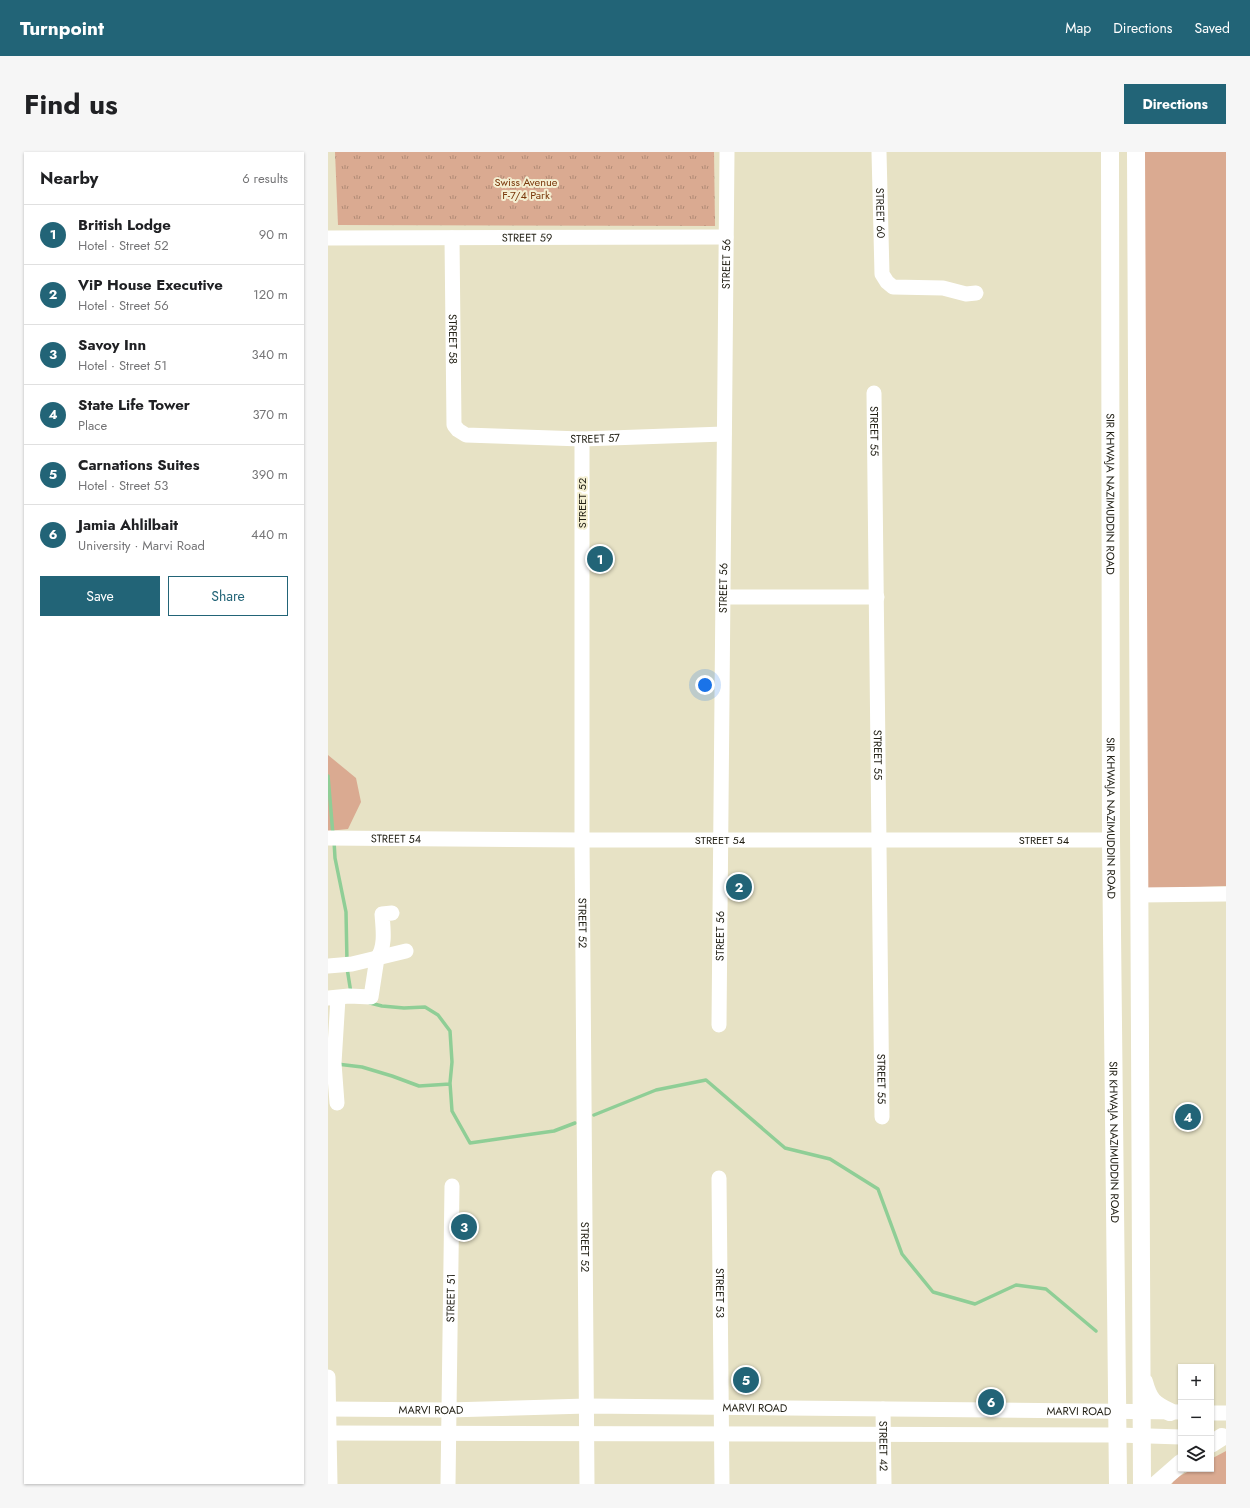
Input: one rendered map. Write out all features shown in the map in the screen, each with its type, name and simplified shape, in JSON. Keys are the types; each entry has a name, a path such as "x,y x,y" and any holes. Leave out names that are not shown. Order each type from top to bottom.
{"main road":[{"name":"SIR KHWAJA NAZIMUDDIN ROAD","path":"1110,152 1112,840 1118,1484"},
{"path":"1136,152 1142,1484"},
{"path":"1111,647 1138,645"},
{"path":"1141,1371 1150,1399 1156,1405 1176,1412"},
{"path":"1157,1484 1178,1466"}],"street":[{"name":"STREET 56","path":"719,1025 727,152"},
{"name":"STREET 60","path":"879,152 882,274 887,282 893,287 943,288 966,294 976,294"},
{"name":"STREET 59","path":"328,238 726,238"},
{"name":"STREET 58","path":"452,238 454,424 458,430 466,435"},
{"name":"STREET 55","path":"874,393 882,1117"},
{"name":"STREET 57","path":"466,435 582,439 724,434"},
{"name":"STREET 52","path":"582,439 582,840 587,1484"},
{"path":"723,597 877,597"},
{"name":"STREET 54","path":"328,838 582,840 1112,840"},
{"path":"1139,896 1226,894"},
{"path":"337,1103 334,1063 344,997 371,997 377,958 380,954 383,938 382,914 392,913"},
{"path":"341,965 406,952"},
{"name":"STREET 53","path":"719,1178 722,1484"},
{"name":"STREET 51","path":"448,1484 452,1186"},
{"path":"328,1377 330,1484"},
{"name":"MARVI ROAD","path":"328,1409 449,1410 587,1406 1176,1412"},
{"name":"STREET 42","path":"883,1409 884,1484"},
{"path":"1214,1413 1226,1413"},
{"name":"MARVI ROAD","path":"329,1433 1118,1435 1178,1437"}],"green space":[{"name":"Swiss Avenue F-7/4 Park","path":"335,152 714,152 715,226 338,225"},
{"path":"1140,152 1226,152 1226,886 1147,889"},
{"path":"328,755 356,778 361,802 348,829 328,831"},
{"path":"1226,1451 1226,1484 1172,1484 1174,1479 1187,1472 1214,1472 1214,1457"}],"waterway":[{"path":"328,776 333,835"},
{"path":"334,841 335,858 346,912 347,962"},
{"path":"347,968 351,993"},
{"path":"370,1003 382,1006 404,1008 425,1007 438,1015 450,1031 452,1062 450,1083 452,1111 470,1143"},
{"path":"337,1064 362,1067 419,1086 450,1084"},
{"path":"594,1115 656,1090 706,1080 785,1148 830,1159 878,1189 902,1254 933,1292 975,1304 1016,1285 1046,1289 1096,1331"},
{"path":"469,1141 470,1143 554,1131 575,1123"}],"place":[{"name":"British Lodge","path":"600,559"},
{"name":"ViP House Executive","path":"739,887"},
{"name":"State Life Tower","path":"1188,1117"},
{"name":"Savoy Inn","path":"464,1227"},
{"name":"Carnations Suites","path":"746,1380"},
{"name":"Jamia Ahlilbait","path":"991,1402"}]}
